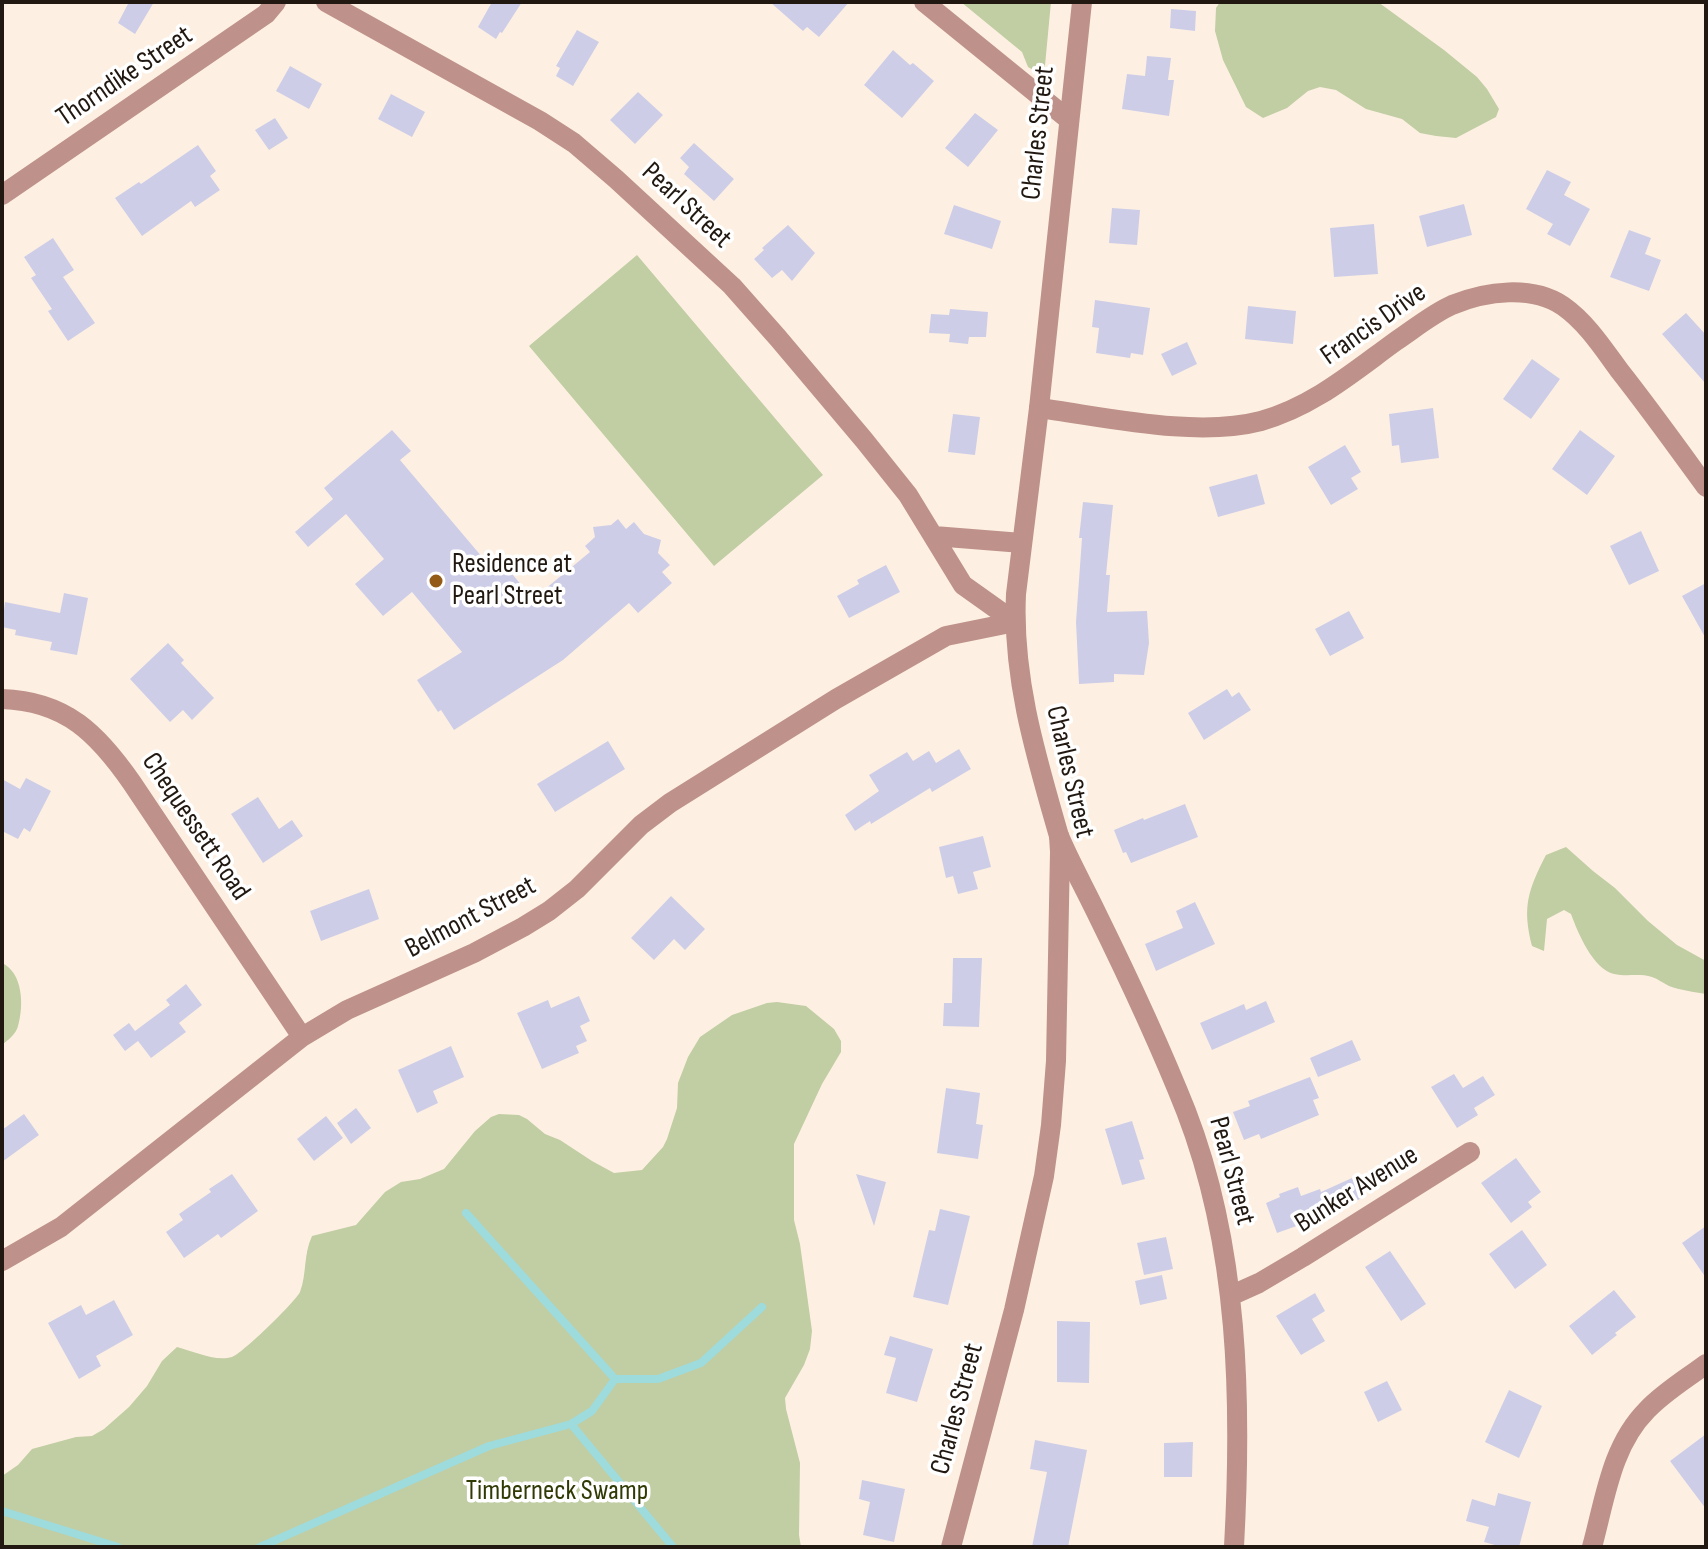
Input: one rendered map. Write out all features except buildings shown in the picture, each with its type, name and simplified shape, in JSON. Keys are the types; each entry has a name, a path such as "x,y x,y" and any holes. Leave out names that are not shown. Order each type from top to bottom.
{"street":[{"name":"Thorndike Street","path":"2,195 266,14 276,2"},
{"name":"Pearl Street","path":"326,2 511,104 590,155 732,286 908,495 963,585 1015,622"},
{"path":"924,2 1068,119"},
{"name":"Charles Street","path":"951,1547 1014,1310 1044,1176 1051,1125 1056,1061 1061,868 1059,836 1020,686 1015,622 1082,2"},
{"name":"Francis Drive","path":"1039,408 1186,427 1240,426 1286,413 1308,403 1344,381 1426,320 1453,305 1504,293 1540,295 1564,307 1582,323 1706,487"},
{"path":"934,536 1022,543"},
{"name":"Belmont Street","path":"2,1261 61,1227 302,1037 347,1010 463,958 549,911 577,889 641,825 670,803 836,699 946,636 1015,622"},
{"name":"Chequessett Road","path":"2,699 32,702 54,710 74,720 101,742 132,783 302,1037"},
{"name":"Pearl Street","path":"1059,836 1146,1016 1186,1112 1204,1165 1230,1296 1236,1399 1234,1547"},
{"name":"Bunker Avenue","path":"1230,1296 1303,1257 1470,1152"},
{"path":"1592,1547 1617,1456 1628,1433 1649,1407 1706,1364"}],"green space":[{"path":"961,2 1051,2 1044,76 1028,67 1022,52"},
{"path":"1220,2 1378,2 1477,77 1499,109 1496,117 1456,138 1436,136 1420,133 1402,119 1366,109 1336,90 1320,87 1308,91 1287,108 1263,118 1246,107 1223,60 1215,31 1216,8"},
{"path":"637,255 823,475 714,566 529,346"},
{"path":"1566,847 1677,945 1706,961 1706,994 1669,986 1647,976 1606,971 1593,958 1571,914 1564,910 1547,919 1544,951 1532,946 1527,920 1531,889 1546,855"},
{"path":"2,963 14,974 21,999 17,1029 2,1045"},
{"name":"Timberneck Swamp","path":"777,1002 806,1006 834,1029 841,1041 841,1052 794,1144 794,1220 812,1331 804,1365 785,1398 800,1463 801,1547 2,1547 2,1476 18,1465 32,1449 76,1437 92,1436 104,1429 129,1407 162,1361 177,1347 218,1358 238,1354 300,1292 312,1236 356,1225 385,1192 401,1182 420,1179 444,1169 475,1131 499,1114 519,1115 527,1119 545,1134 614,1173 642,1170 667,1139 677,1108 678,1083 700,1037 732,1015"}],"waterway":[{"path":"466,1213 615,1379 592,1411 571,1424"},
{"path":"615,1379 658,1379 701,1363 762,1307"},
{"path":"260,1547 489,1446 571,1424 673,1547"},
{"path":"2,1511 118,1547"}],"place":[{"name":"Residence at Pearl Street","path":"436,581"}]}
